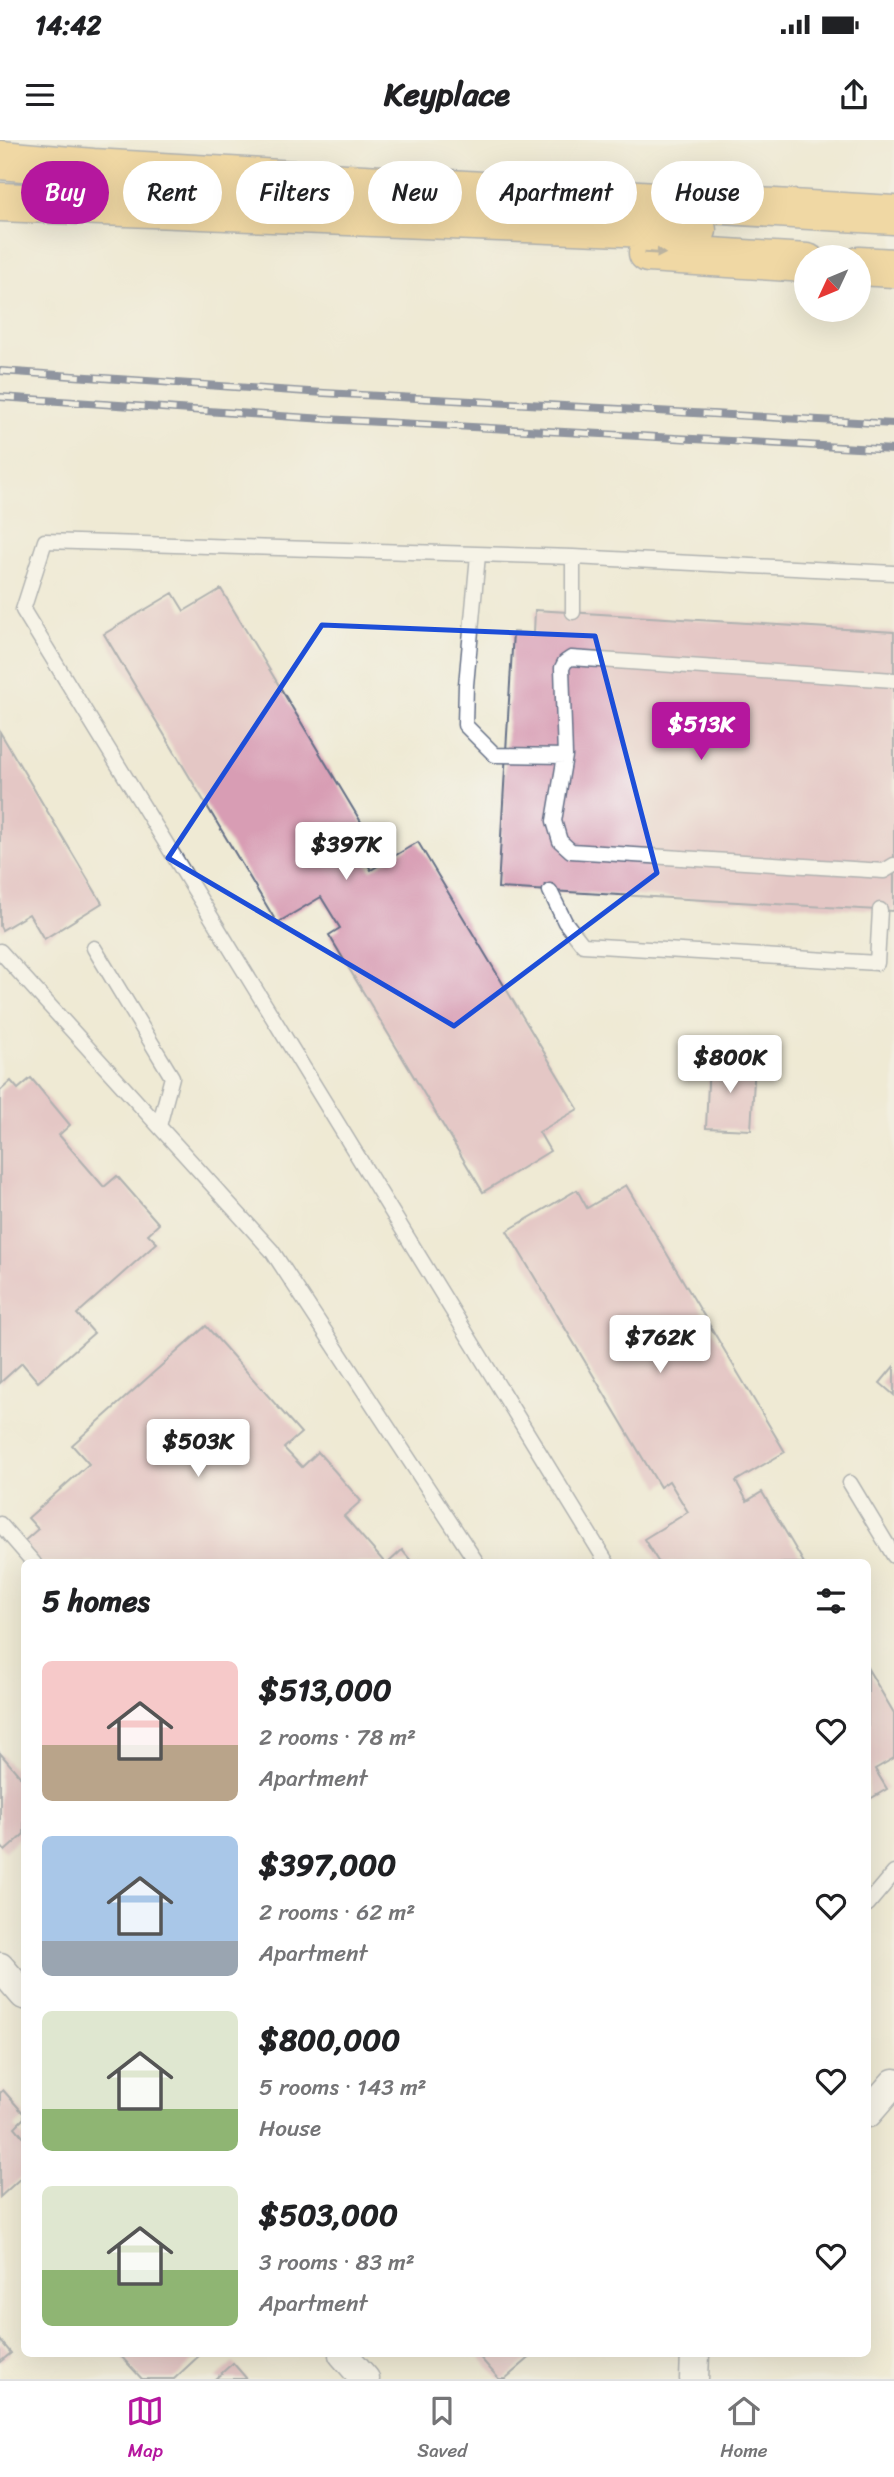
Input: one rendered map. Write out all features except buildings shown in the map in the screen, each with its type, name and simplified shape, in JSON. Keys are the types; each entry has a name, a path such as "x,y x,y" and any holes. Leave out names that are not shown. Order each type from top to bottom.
{"highway":[{"path":"0,160 93,168 894,215"},
{"path":"0,202 894,237"},
{"path":"0,208 248,228 794,262"},
{"path":"872,267 894,268"}],"street":[{"path":"0,1967 21,1992"},
{"path":"871,2110 894,2083"},
{"path":"346,2357 365,2379"},
{"path":"694,2379 695,2357"}],"lane":[{"path":"605,1559 23,610 45,541 573,557 894,573"},
{"path":"478,555 465,725 495,755 565,756"},
{"path":"573,557 573,612"},
{"path":"894,680 571,658 562,668 565,756 554,821 560,841 571,851 884,870 894,865"},
{"path":"550,891 565,922 583,945 877,963 880,910"},
{"path":"94,948 172,1077 159,1126"},
{"path":"0,951 272,1251 474,1559"},
{"path":"850,1483 894,1556"},
{"path":"0,1524 31,1559"},
{"path":"871,1900 894,1873"}],"highlighted area":[{"path":"322,625 595,636 657,873 454,1026 168,858"}],"railway":[{"path":"0,371 324,393 894,424"},
{"path":"0,397 325,419 894,450"}]}
